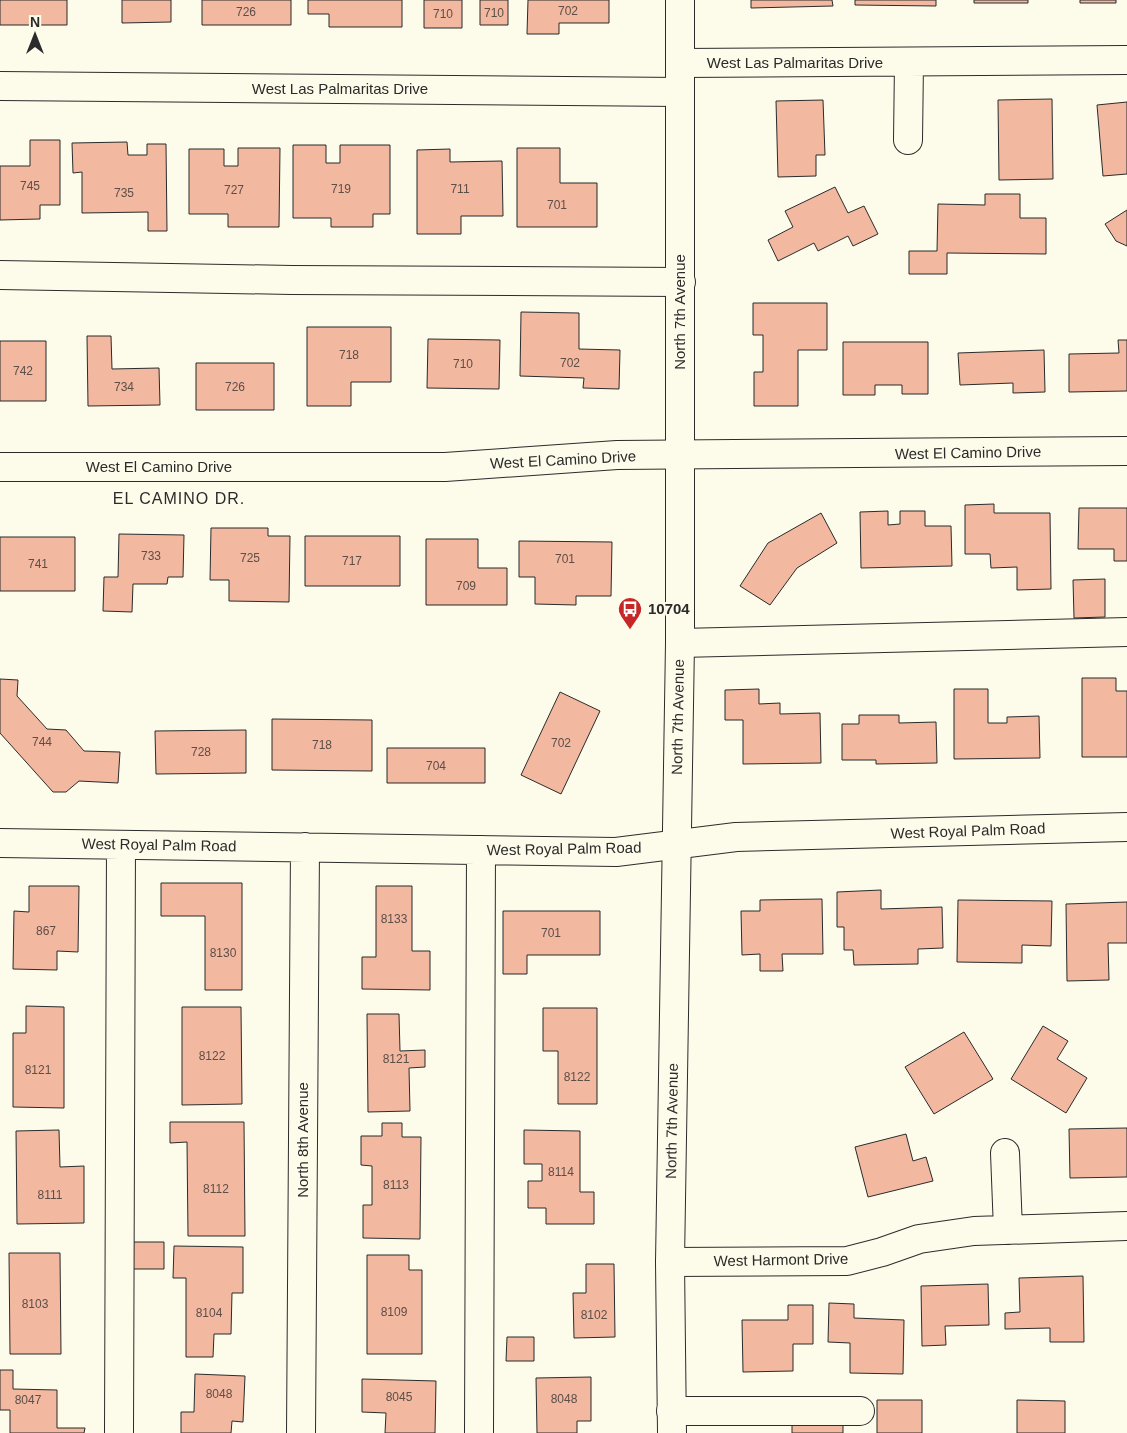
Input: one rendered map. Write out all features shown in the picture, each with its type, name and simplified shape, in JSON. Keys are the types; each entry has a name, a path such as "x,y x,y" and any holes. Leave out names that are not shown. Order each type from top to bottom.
{"street":[{"name":"North 7th Avenue","path":"672,1422 670,1262 680,642 680,0"},
{"name":"West Las Palmaritas Drive","path":"681,63 1127,60"},
{"path":"908,140 909,62"},
{"name":"West Las Palmaritas Drive","path":"0,86 680,92"},
{"path":"0,275 292,280 681,282"},
{"name":"West El Camino Drive","path":"0,468 445,467 617,455 1127,451"},
{"path":"680,642 1127,632"},
{"name":"West Royal Palm Road","path":"0,843 616,852 736,837 1127,827"},
{"path":"119,1433 122,845"},
{"name":"North 8th Avenue","path":"301,1433 305,848"},
{"path":"479,1433 481,850"},
{"path":"1005,1153 1008,1230"},
{"name":"West Harmont Drive","path":"670,1262 847,1261 919,1240 974,1231 1127,1226"},
{"path":"672,1422 860,1411"}],"building":[{"path":"0,0 67,0 67,25 0,25"},
{"path":"122,0 171,0 171,22 122,23"},
{"path":"202,0 291,0 291,25 202,25"},
{"path":"308,0 402,0 402,27 329,27 329,14 308,14"},
{"path":"424,0 462,0 462,28 424,28"},
{"path":"480,0 508,0 508,25 480,25"},
{"path":"528,0 609,0 609,23 559,23 559,34 527,34"},
{"path":"751,0 832,0 833,6 751,8"},
{"path":"855,0 936,0 936,6 855,5"},
{"path":"974,0 1028,0 1028,3 974,3"},
{"path":"1080,0 1116,0 1116,3 1080,3"},
{"path":"1052,99 1053,179 999,180 998,100"},
{"path":"823,100 825,155 816,155 816,176 778,177 776,101"},
{"path":"1127,102 1127,174 1103,176 1097,105"},
{"path":"30,140 60,140 60,205 40,205 40,219 0,220 0,166 30,166"},
{"path":"127,142 128,155 147,155 147,144 166,144 167,231 148,231 148,212 82,213 82,172 73,173 72,143"},
{"path":"293,145 326,145 326,163 340,163 340,145 390,145 390,214 373,214 373,227 331,227 331,218 293,218"},
{"path":"238,148 280,148 279,227 228,227 228,214 189,214 189,149 224,149 224,166 238,166"},
{"path":"517,148 560,148 560,183 597,183 597,227 517,227"},
{"path":"450,149 450,162 502,161 503,216 461,216 461,234 417,234 417,150"},
{"path":"835,187 848,213 864,206 878,234 853,246 848,236 818,251 814,243 778,261 768,240 793,227 785,211"},
{"path":"985,194 1020,194 1020,218 1046,218 1046,254 947,253 947,274 909,274 909,251 937,251 938,204 985,205"},
{"path":"1127,210 1127,246 1116,241 1105,224"},
{"path":"753,303 827,303 827,350 798,350 798,406 754,406 754,372 763,372 763,335 753,335"},
{"path":"521,312 579,313 579,349 620,350 619,389 583,388 584,378 520,376"},
{"path":"307,327 391,327 391,382 351,382 351,406 307,406"},
{"path":"87,336 111,336 112,369 159,368 160,405 88,406"},
{"path":"428,339 500,340 499,389 427,388"},
{"path":"1118,340 1127,340 1127,391 1069,392 1069,354 1119,353"},
{"path":"0,341 46,341 46,401 0,401"},
{"path":"843,342 928,342 928,394 902,394 902,385 875,385 875,395 843,395"},
{"path":"1044,350 1045,392 1013,393 1013,383 960,385 958,353"},
{"path":"196,363 274,363 274,410 196,410"},
{"path":"994,504 994,513 1050,513 1051,589 1017,590 1017,567 991,568 990,554 965,554 965,505"},
{"path":"1079,508 1127,508 1127,561 1114,561 1114,549 1078,549"},
{"path":"888,511 888,525 900,524 900,511 925,511 925,526 951,526 952,566 861,568 860,512"},
{"path":"821,513 837,543 797,568 770,605 740,586 768,543"},
{"path":"211,528 268,528 268,536 290,536 289,602 229,601 229,580 210,580"},
{"path":"119,534 184,535 183,577 168,577 167,584 133,584 132,612 103,611 104,577 118,577"},
{"path":"305,536 400,536 400,586 305,586"},
{"path":"0,537 75,537 75,591 0,591"},
{"path":"426,539 478,539 478,568 507,568 507,605 426,605"},
{"path":"519,541 612,542 611,596 576,596 576,605 535,604 535,577 519,577"},
{"path":"1105,579 1105,617 1074,618 1073,580"},
{"path":"1082,678 1116,678 1116,691 1127,691 1127,757 1082,757"},
{"path":"0,679 18,680 17,696 47,729 66,730 84,751 120,752 118,783 79,781 66,792 53,792 0,733"},
{"path":"759,689 759,704 780,703 780,714 820,713 821,763 743,764 743,720 725,720 725,690"},
{"path":"954,689 988,689 988,723 1007,723 1007,717 1039,716 1040,758 954,759"},
{"path":"560,692 600,711 561,794 521,775"},
{"path":"859,715 899,715 899,723 936,722 937,763 876,764 876,760 842,760 842,724 859,724"},
{"path":"272,719 372,720 372,771 272,770"},
{"path":"246,730 246,773 156,774 155,731"},
{"path":"387,748 485,748 485,783 387,783"},
{"path":"161,883 242,883 242,990 205,990 205,916 161,916"},
{"path":"29,886 79,886 78,952 57,951 57,970 13,969 14,911 29,912"},
{"path":"376,886 412,886 412,951 430,951 430,990 362,989 362,957 376,957"},
{"path":"881,890 881,909 942,907 943,948 918,949 918,964 854,965 853,950 844,950 844,927 837,927 837,892"},
{"path":"822,899 823,954 782,954 783,971 760,971 760,954 742,955 741,911 760,911 760,900"},
{"path":"958,900 1052,901 1051,946 1022,945 1022,963 957,962"},
{"path":"1127,902 1127,943 1108,943 1109,980 1067,981 1066,904"},
{"path":"503,911 600,911 600,955 527,955 527,974 503,974"},
{"path":"26,1006 64,1007 64,1108 13,1107 13,1033 26,1033"},
{"path":"182,1007 241,1007 242,1104 182,1105"},
{"path":"543,1008 597,1008 597,1104 558,1104 558,1051 543,1051"},
{"path":"367,1014 399,1014 400,1051 425,1050 425,1067 409,1068 410,1111 368,1112"},
{"path":"1043,1026 1068,1041 1057,1059 1087,1078 1066,1113 1011,1079"},
{"path":"964,1032 993,1079 934,1114 905,1067"},
{"path":"170,1122 244,1122 245,1236 188,1236 187,1142 170,1143"},
{"path":"382,1123 402,1123 402,1137 421,1137 420,1239 363,1238 363,1205 372,1205 372,1166 361,1165 361,1136 382,1136"},
{"path":"1127,1128 1127,1177 1070,1178 1069,1129"},
{"path":"59,1130 60,1167 84,1166 84,1223 17,1224 16,1131"},
{"path":"524,1130 580,1131 580,1192 594,1192 594,1224 546,1224 546,1208 528,1208 528,1181 542,1181 542,1164 524,1164"},
{"path":"906,1134 913,1161 926,1157 933,1181 868,1197 855,1147"},
{"path":"132,1242 164,1242 164,1269 132,1269"},
{"path":"174,1246 243,1247 243,1293 232,1293 231,1334 214,1334 213,1357 186,1357 186,1278 173,1278"},
{"path":"9,1253 60,1253 61,1354 10,1354"},
{"path":"367,1255 409,1255 409,1270 422,1270 422,1354 367,1354"},
{"path":"586,1264 614,1264 615,1337 574,1338 573,1293 586,1293"},
{"path":"1083,1276 1084,1342 1050,1342 1050,1328 1005,1329 1005,1313 1020,1312 1019,1278"},
{"path":"988,1284 989,1325 945,1326 946,1345 922,1346 921,1286"},
{"path":"829,1303 854,1304 854,1318 904,1320 903,1374 850,1373 850,1343 828,1342"},
{"path":"788,1305 813,1305 813,1344 793,1344 793,1371 743,1372 742,1320 788,1320"},
{"path":"507,1337 534,1337 534,1361 506,1361"},
{"path":"0,1370 13,1370 13,1389 57,1390 57,1428 85,1428 84,1433 10,1433 10,1410 0,1410"},
{"path":"195,1374 245,1376 243,1422 232,1421 231,1433 181,1433 181,1412 194,1412"},
{"path":"591,1377 591,1421 577,1421 577,1433 537,1433 536,1378"},
{"path":"362,1379 436,1381 435,1433 385,1433 386,1413 362,1412"},
{"path":"877,1400 922,1400 922,1433 877,1433"},
{"path":"1017,1400 1065,1401 1065,1433 1017,1433"},
{"path":"792,1418 843,1419 843,1433 792,1433"}],"place":[{"name":"10704","path":"630,630"}],"district":[{"name":"EL CAMINO DR.","path":"179,498"}]}
